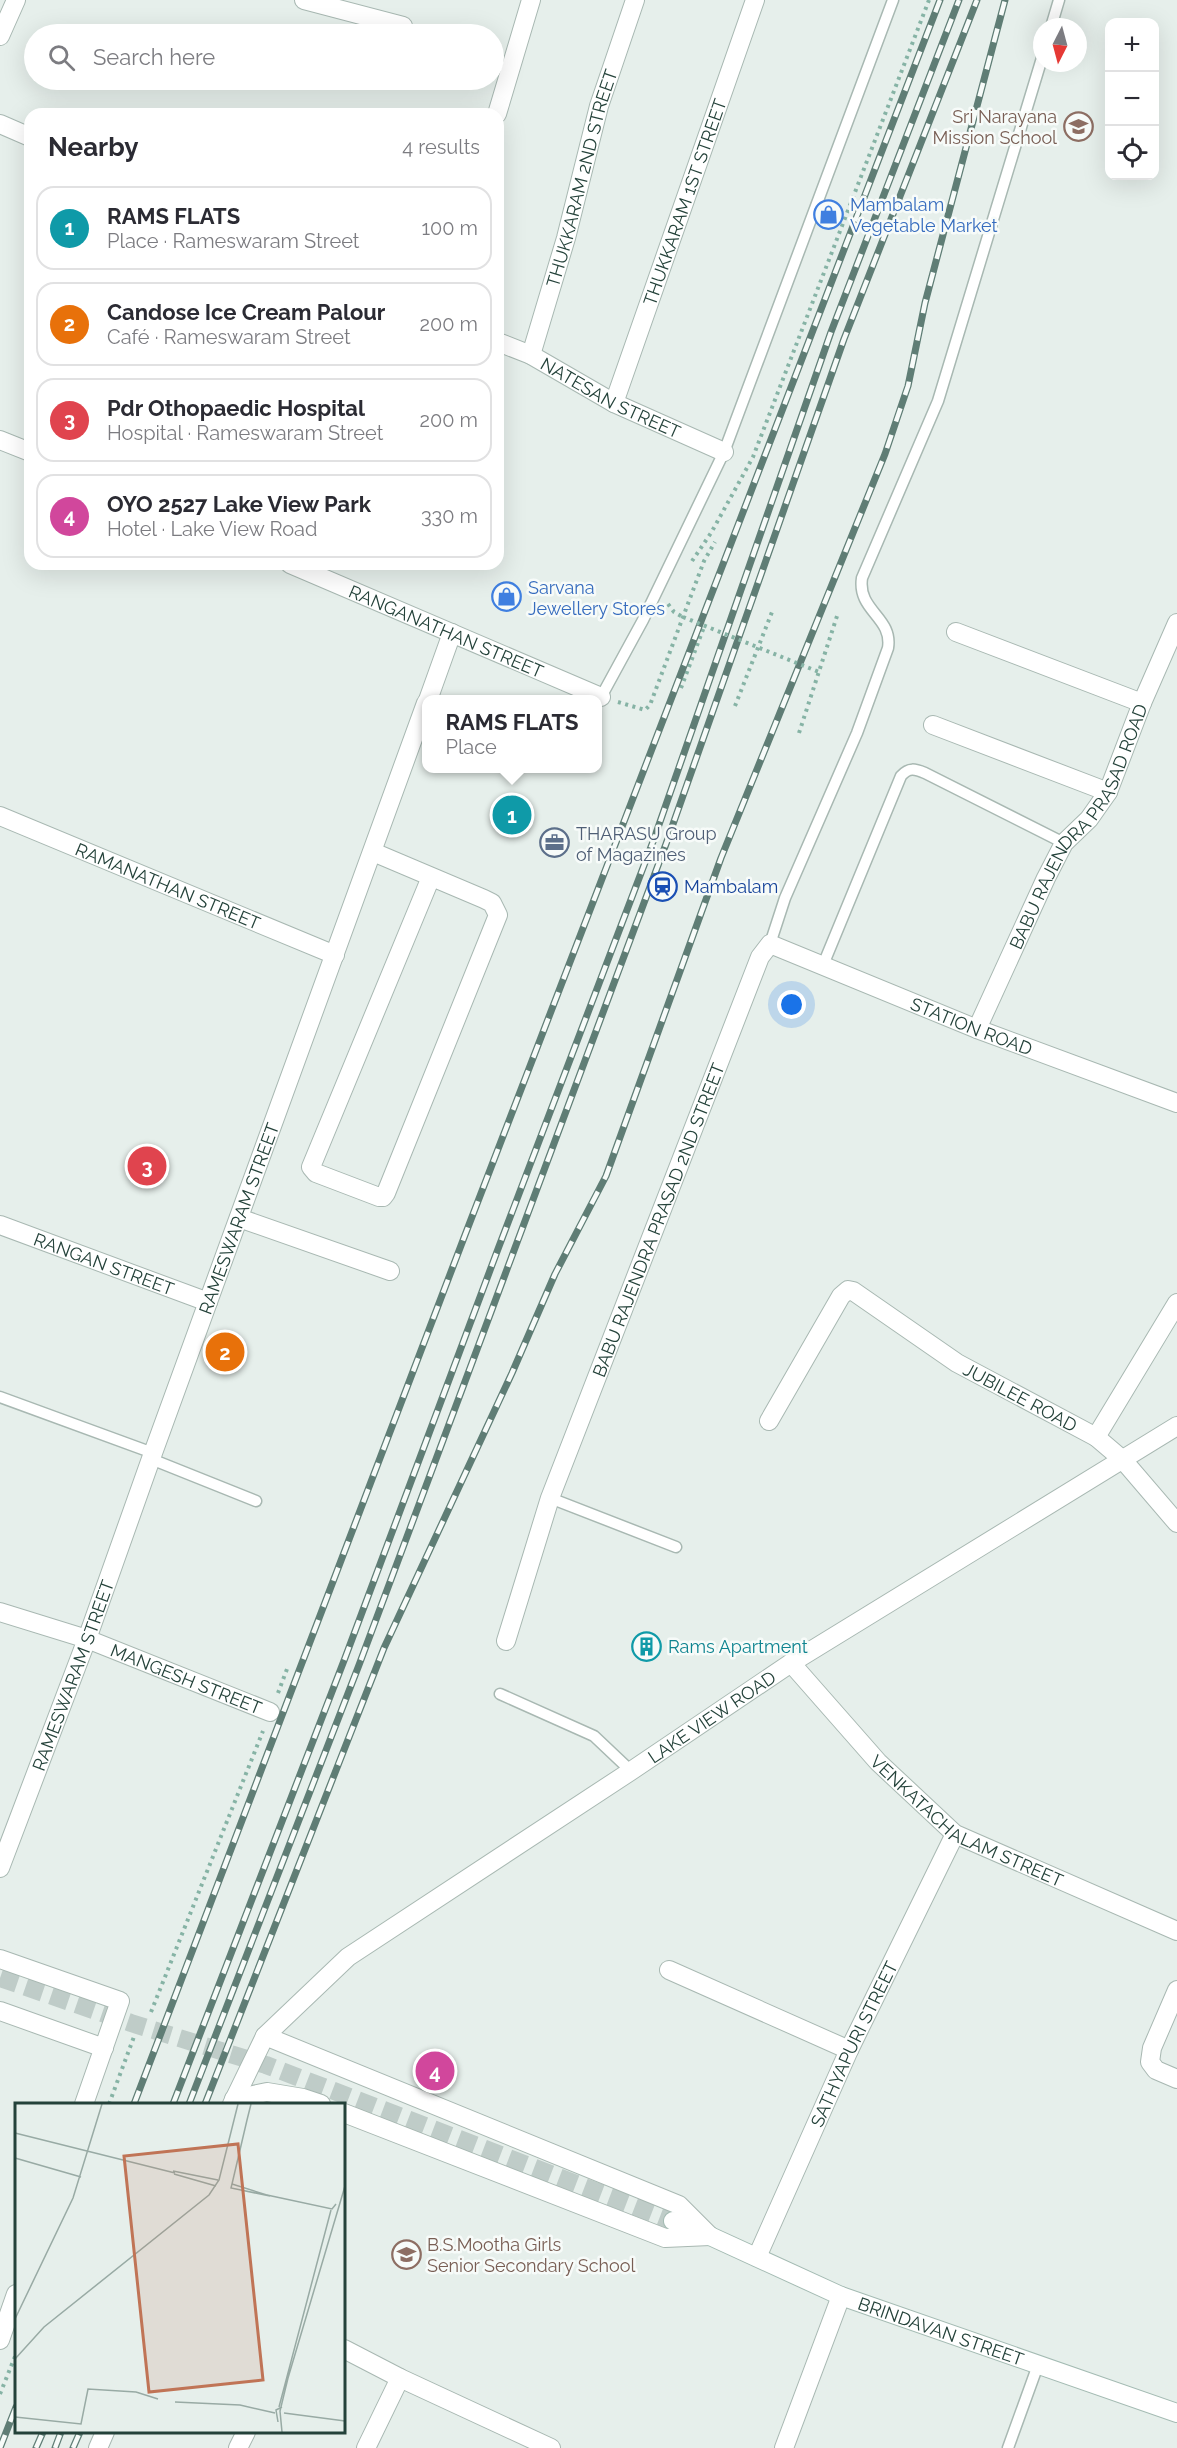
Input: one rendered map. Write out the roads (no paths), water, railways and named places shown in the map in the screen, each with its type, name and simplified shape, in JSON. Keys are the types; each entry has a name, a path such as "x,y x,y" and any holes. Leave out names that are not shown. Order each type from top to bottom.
{"street":[{"path":"0,36 16,0"},
{"path":"304,0 395,24"},
{"path":"504,88 531,0"},
{"name":"THUKKARAM 2ND STREET","path":"531,355 566,238 599,106 635,0"},
{"name":"THUKKARAM 1ST STREET","path":"614,403 754,0"},
{"path":"498,108 503,90"},
{"path":"0,124 24,134"},
{"name":"NATESAN STREET","path":"504,344 531,355 614,403 724,452"},
{"path":"0,440 24,450"},
{"name":"RANGANATHAN STREET","path":"304,570 595,695"},
{"name":"BABU RAJENDRA PRASAD ROAD","path":"977,1029 1064,843 1089,819 1107,792 1177,623"},
{"path":"956,632 1142,703"},
{"name":"RAMESWARAM STREET","path":"429,695 452,633"},
{"name":"RAMESWARAM STREET","path":"0,1868 87,1639 422,715"},
{"path":"933,725 1107,792"},
{"name":"RAMANATHAN STREET","path":"0,816 335,955"},
{"path":"373,852 492,903 498,915 386,1193 383,1197 379,1197 316,1173 311,1170 311,1167 431,878"},
{"name":"STATION ROAD","path":"770,944 977,1029 1177,1103"},
{"name":"BABU RAJENDRA PRASAD 2ND STREET","path":"506,1641 550,1498 760,957 770,944"},
{"path":"239,1218 390,1271"},
{"name":"RANGAN STREET","path":"0,1225 208,1302"},
{"name":"JUBILEE ROAD","path":"769,1421 842,1296 848,1290 858,1293 957,1363 1096,1437 1123,1460 1177,1523"},
{"path":"1096,1437 1177,1303"},
{"name":"LAKE VIEW ROAD","path":"265,2036 348,1957 791,1663 1177,1426"},
{"name":"MANGESH STREET","path":"0,1612 87,1639 270,1712"},
{"name":"VENKATACHALAM STREET","path":"791,1663 878,1762 955,1834 1177,1930"},
{"name":"SATHYAPURI STREET","path":"757,2257 849,2050 955,1834"},
{"path":"0,1959 120,2001 84,2103"},
{"path":"669,1970 849,2050"},
{"path":"1177,1990 1152,2048 1150,2062 1156,2070 1177,2079"},
{"path":"0,2011 104,2048"},
{"path":"233,2102 265,2036 679,2205 710,2236"},
{"path":"233,2102 267,2092 318,2103"},
{"path":"345,2113 665,2238 710,2236"},
{"name":"BRINDAVAN STREET","path":"673,2221 841,2296 1177,2413"},
{"path":"784,2448 841,2296"},
{"path":"0,2340 15,2297"},
{"path":"345,2350 400,2378 551,2448"},
{"path":"366,2448 400,2378"},
{"path":"99,2448 105,2433"},
{"path":"238,2448 246,2433"}],"lane":[{"path":"601,695 648,610 724,452 893,0"},
{"path":"1054,18 1059,0"},
{"path":"770,944 786,898 856,733 888,648 890,638 886,627 863,600 860,589 862,578 939,401 1038,72"},
{"path":"823,966 905,771 910,769 925,773 1064,843"},
{"path":"0,1396 152,1456 256,1501"},
{"path":"550,1498 676,1547"},
{"path":"500,1694 594,1736 631,1771"},
{"path":"1008,2448 1038,2365"}],"tunnel":[{"path":"0,1978 131,2023 266,2065 673,2221"}],"railway":[{"path":"134,2103 940,0"},
{"path":"173,2103 345,1658 654,839 831,332 959,0"},
{"path":"189,2103 359,1665 666,844 844,339 977,0"},
{"path":"205,2103 384,1648 512,1373 555,1274 606,1176 721,858 885,454 908,386 925,303 1005,0"},
{"path":"0,2448 15,2410"},
{"path":"36,2448 43,2433"},
{"path":"55,2448 61,2433"},
{"path":"73,2448 80,2433"}],"place":[{"name":"Sri Narayana Mission School","path":"1078,126"},
{"name":"Mambalam Vegetable Market","path":"829,214"},
{"name":"Sarvana Jewellery Stores","path":"507,597"},
{"name":"RAMS FLATS","path":"512,815"},
{"name":"THARASU Group of Magazines","path":"555,843"},
{"name":"Mambalam","path":"663,886"},
{"name":"Pdr Othopaedic Hospital","path":"147,1166"},
{"name":"Candose Ice Cream Palour","path":"225,1352"},
{"name":"Rams Apartment","path":"647,1646"},
{"name":"OYO 2527 Lake View Park","path":"435,2071"},
{"name":"B.S.Mootha Girls Senior Secondary School","path":"406,2254"}]}
